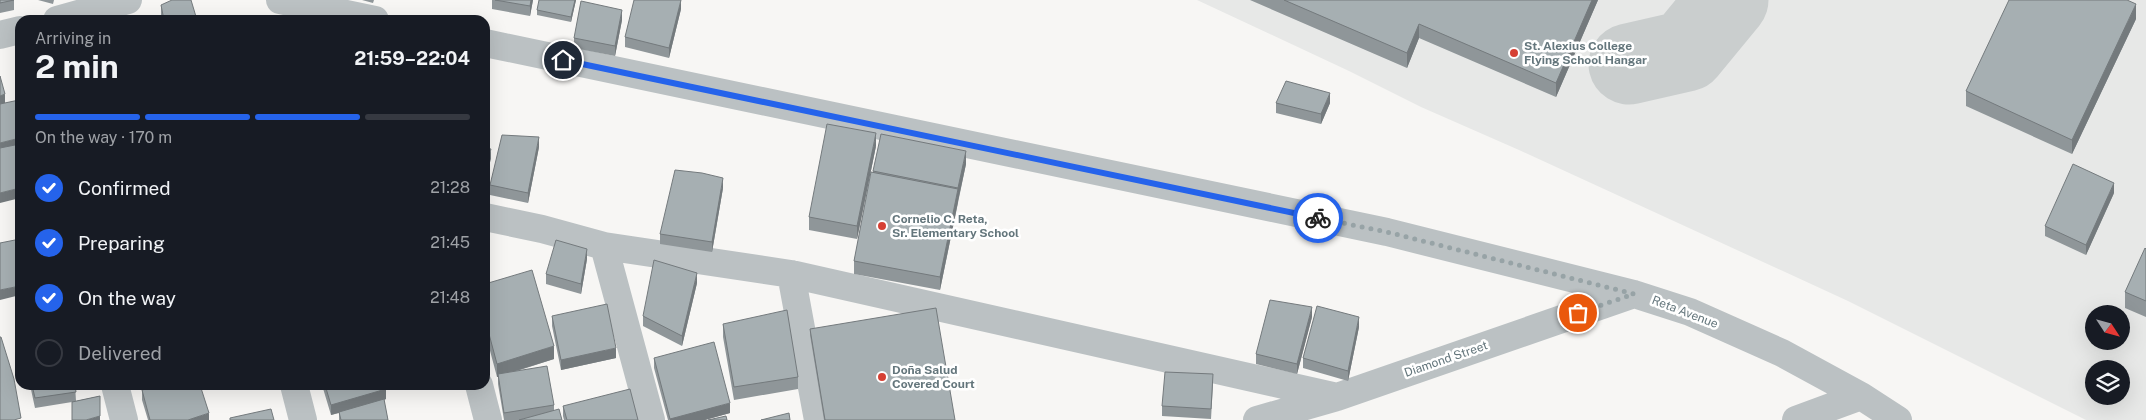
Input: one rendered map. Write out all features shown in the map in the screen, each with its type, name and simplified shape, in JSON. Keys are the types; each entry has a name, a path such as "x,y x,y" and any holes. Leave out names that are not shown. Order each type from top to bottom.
{"street":[{"path":"75,15 128,0"},
{"path":"280,0 351,15"},
{"path":"0,35 15,31"},
{"name":"Reta Avenue","path":"490,44 1387,232 1634,294 1690,312 1782,353 1860,396 1888,417"},
{"path":"490,218 542,229 604,246 791,274 1337,397"},
{"path":"604,246 651,420"},
{"path":"791,274 818,420"},
{"name":"Diamond Street","path":"1257,420 1337,397 1634,294"},
{"path":"116,390 124,420"},
{"path":"295,390 303,420"},
{"path":"480,390 488,420"},
{"path":"1796,420 1860,396"}],"shaded area":[{"path":"1197,0 2146,0 2146,420 2086,420 1848,301 1421,107"}],"building":[{"path":"0,0 14,0 0,3"},
{"path":"172,0 191,0 196,15 163,15 161,5"},
{"path":"495,0 531,0 530,6"},
{"path":"539,0 575,0 571,17 537,10"},
{"path":"634,0 681,0 669,48 625,37"},
{"name":"St. Alexius College Flying School Hangar","path":"1284,0 1592,0 1556,83 1419,24 1407,53"},
{"path":"2009,0 2127,0 2136,4 2072,140 1966,91"},
{"path":"581,1 622,10 615,46 574,38"},
{"path":"0,76 5,94 0,96"},
{"path":"1286,81 1330,93 1321,114 1276,103"},
{"path":"15,101 15,139 0,143 0,104"},
{"path":"827,124 876,133 857,226 809,217"},
{"path":"881,134 966,151 958,188 873,171"},
{"path":"502,135 539,137 528,193 490,185"},
{"path":"15,145 15,189 0,193 0,148"},
{"path":"2073,164 2114,183 2086,245 2045,226"},
{"path":"675,170 723,178 712,242 660,234"},
{"path":"871,172 958,189 940,277 854,261"},
{"path":"15,240 15,287 0,290 0,243"},
{"path":"556,240 587,249 581,284 546,274"},
{"path":"2146,249 2146,301 2125,292"},
{"path":"654,260 697,273 682,336 643,316"},
{"path":"532,270 554,346 497,364 490,338 490,283"},
{"path":"1270,300 1312,307 1297,364 1256,354"},
{"path":"607,304 616,348 561,360 552,316"},
{"path":"1317,306 1359,317 1348,371 1303,358"},
{"name":"Doña Salud Covered Court","path":"936,308 955,420 825,420 810,329"},
{"path":"787,310 798,377 734,387 723,324"},
{"path":"1,337 14,379 21,418 0,420"},
{"path":"714,342 730,403 670,419 654,358"},
{"path":"547,366 554,405 504,413 498,374"},
{"path":"1165,372 1213,374 1211,409 1162,406"},
{"path":"630,389 638,420 567,420 563,406"},
{"path":"33,390 76,390 76,392 35,398"},
{"path":"142,390 202,390 209,413 188,420 150,420"},
{"path":"326,390 383,390 331,405"},
{"path":"100,396 100,416 86,420 72,420 72,402"},
{"path":"384,399 388,420 341,420 339,412"},
{"path":"271,409 274,420 230,420 230,418"},
{"path":"559,409 562,420 519,420"},
{"path":"789,413 790,420 761,420"},
{"path":"726,416 727,420 708,420"}],"taxiway":[{"path":"1629,64 1686,51 1728,0"}],"way so far":[{"path":"1318,218 1387,232 1634,294 1578,313"}],"place":[{"name":"St. Alexius College Flying School Hangar","path":"1514,53"},
{"name":"Cornelio C. Reta, Sr. Elementary School","path":"882,226"},
{"name":"Doña Salud Covered Court","path":"882,377"}],"route":[{"path":"563,60 1318,218"}]}
